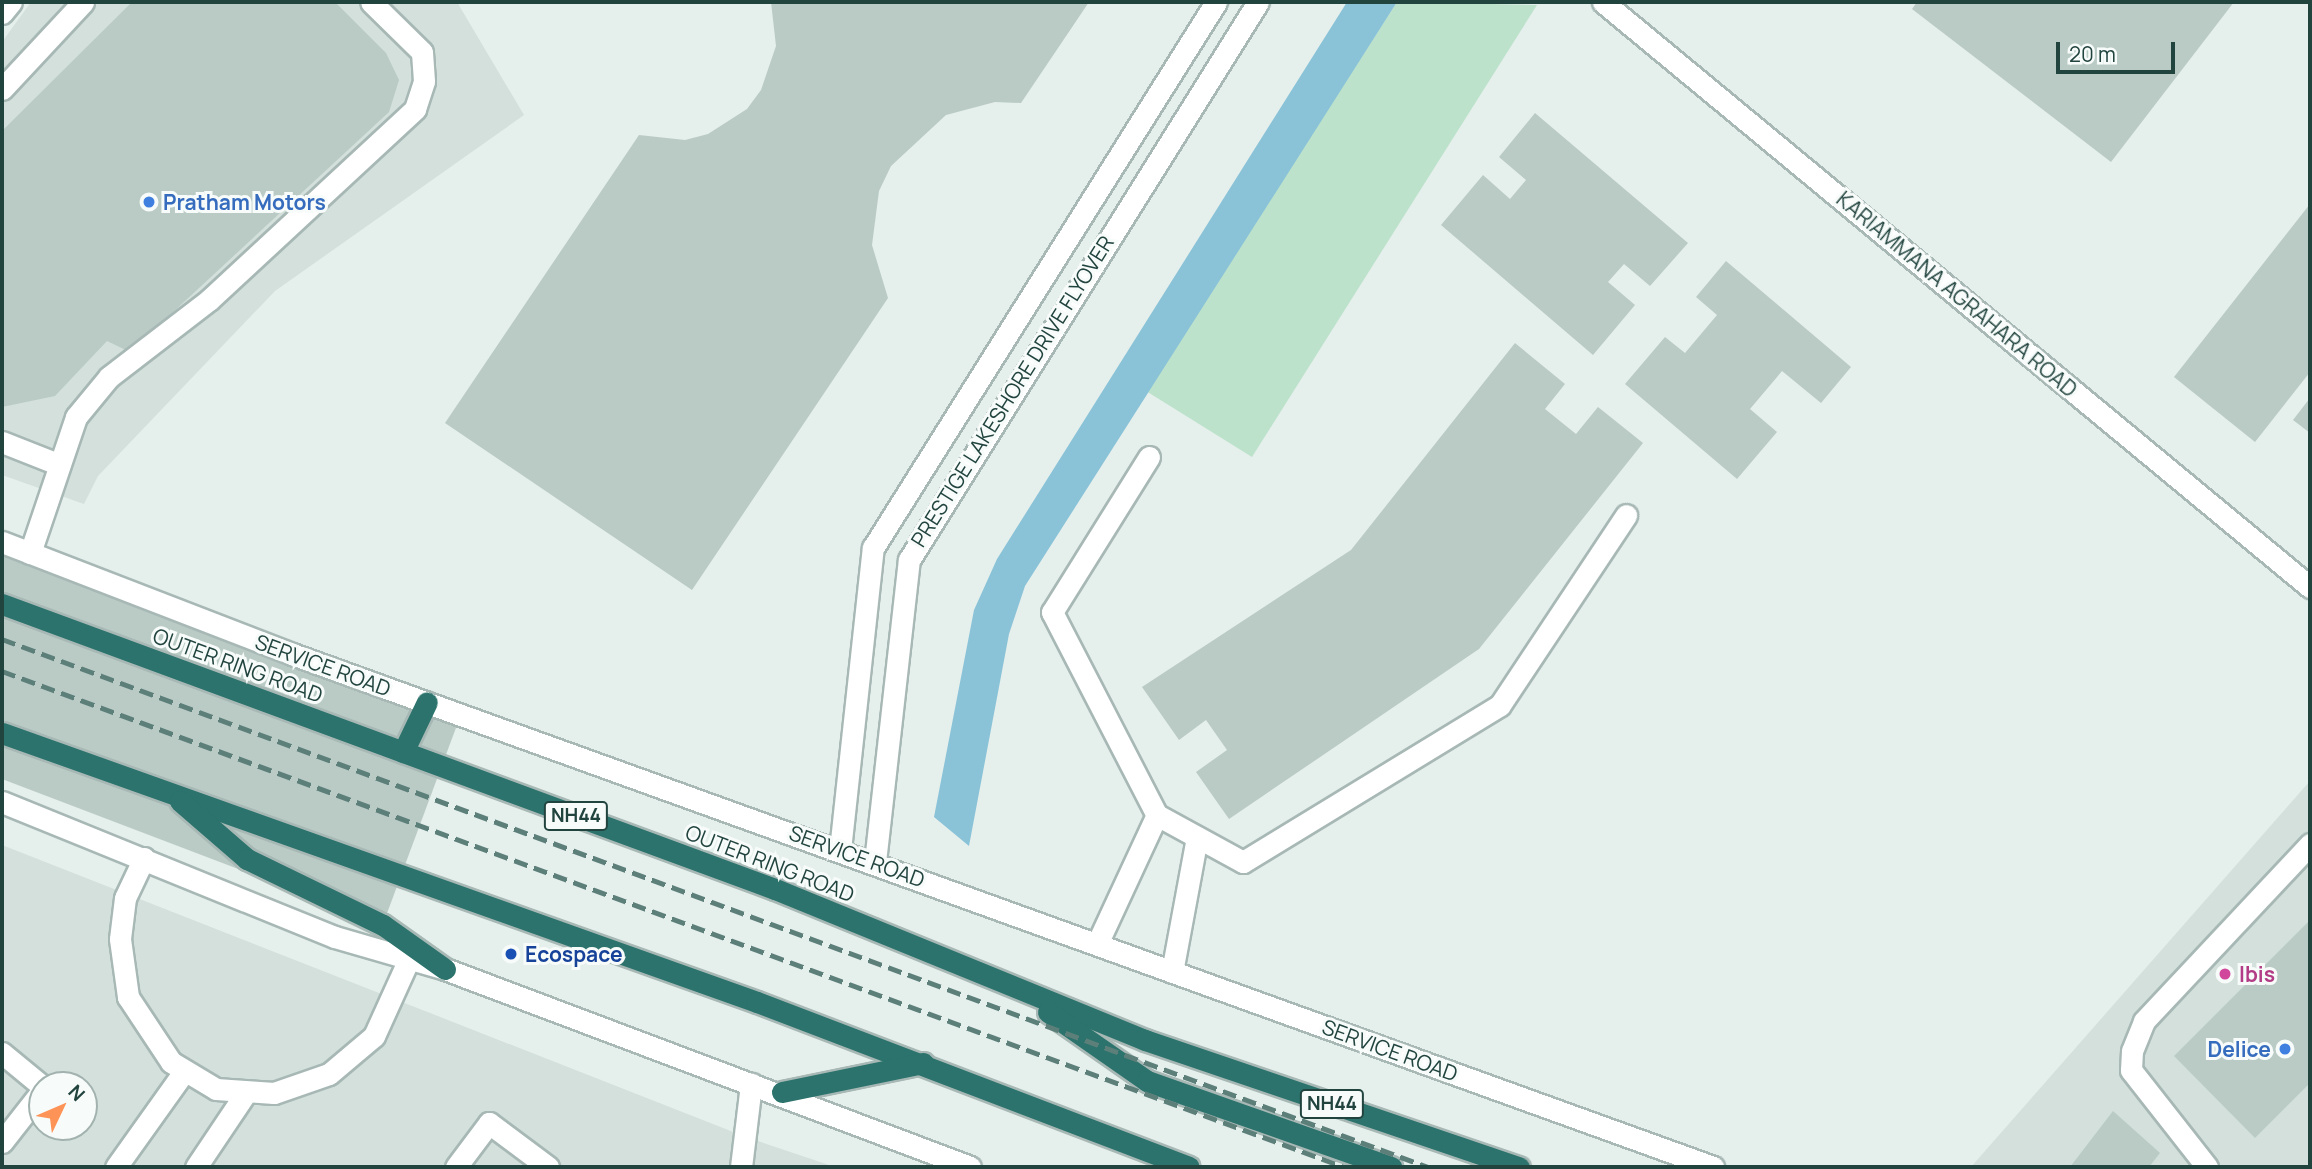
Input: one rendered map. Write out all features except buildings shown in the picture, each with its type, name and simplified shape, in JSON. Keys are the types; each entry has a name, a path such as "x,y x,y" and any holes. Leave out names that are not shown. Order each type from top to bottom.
{"highway":[{"name":"OUTER RING ROAD","path":"2,604 775,889 1021,993 1519,1167"},
{"path":"403,752 427,702"},
{"path":"2,733 923,1063 1188,1167"},
{"path":"171,793 247,859 383,925 445,969"},
{"path":"1021,993 1147,1081 1391,1167"},
{"path":"782,1092 923,1063"}],"street":[{"path":"2,89 83,2"},
{"path":"30,553 76,417 109,377 209,300 415,109 424,81 422,52 371,2"},
{"name":"PRESTIGE LAKESHORE DRIVE FLYOVER","path":"840,850 873,548 1028,294 1216,2"},
{"name":"PRESTIGE LAKESHORE DRIVE FLYOVER","path":"875,862 909,560 1058,314 1258,2"},
{"name":"KARIAMMANA AGRAHARA ROAD","path":"1603,2 2310,587"},
{"path":"2,443 60,465"},
{"path":"1149,457 1052,611 1157,815 1243,862 1500,705 1626,515"},
{"name":"SERVICE ROAD","path":"2,542 427,702 1713,1167"},
{"path":"2,802 408,961 445,969 751,1084 782,1092 970,1167"},
{"path":"1097,944 1157,815"},
{"path":"1172,972 1197,836"},
{"path":"2207,1167 2130,1070 2132,1051 2144,1021 2310,844"},
{"path":"144,858 125,909 121,970 128,997 150,1037 183,1073 245,1094 285,1091 329,1074 374,1036 388,1011 408,961"},
{"path":"2,1053 28,1076"},
{"path":"116,1167 183,1073"},
{"path":"741,1167 751,1084"},
{"path":"196,1167 245,1094"},
{"path":"2,1142 28,1107"},
{"path":"456,1167 489,1123 548,1167"}],"shaded area":[{"name":"Pratham Motors","path":"31,2 457,2 524,115 275,291 98,476 84,504 2,475 2,42"},
{"name":"Ibis","path":"2310,781 2310,1167 1971,1167"},
{"path":"2,845 746,1137 835,1167 2,1167"}],"green space":[{"path":"1397,2 1537,5 1252,457 1146,391"}],"water":[{"path":"1347,2 1397,2 1025,586 1009,634 969,846 934,817 974,610 997,559"}],"railway":[{"path":"2,639 1428,1167"},
{"path":"2,671 1344,1167"}],"place":[{"name":"Pratham Motors","path":"149,202"},
{"name":"Ecospace","path":"511,954"},
{"name":"Ibis","path":"2225,974"},
{"name":"Delice","path":"2285,1049"}]}
